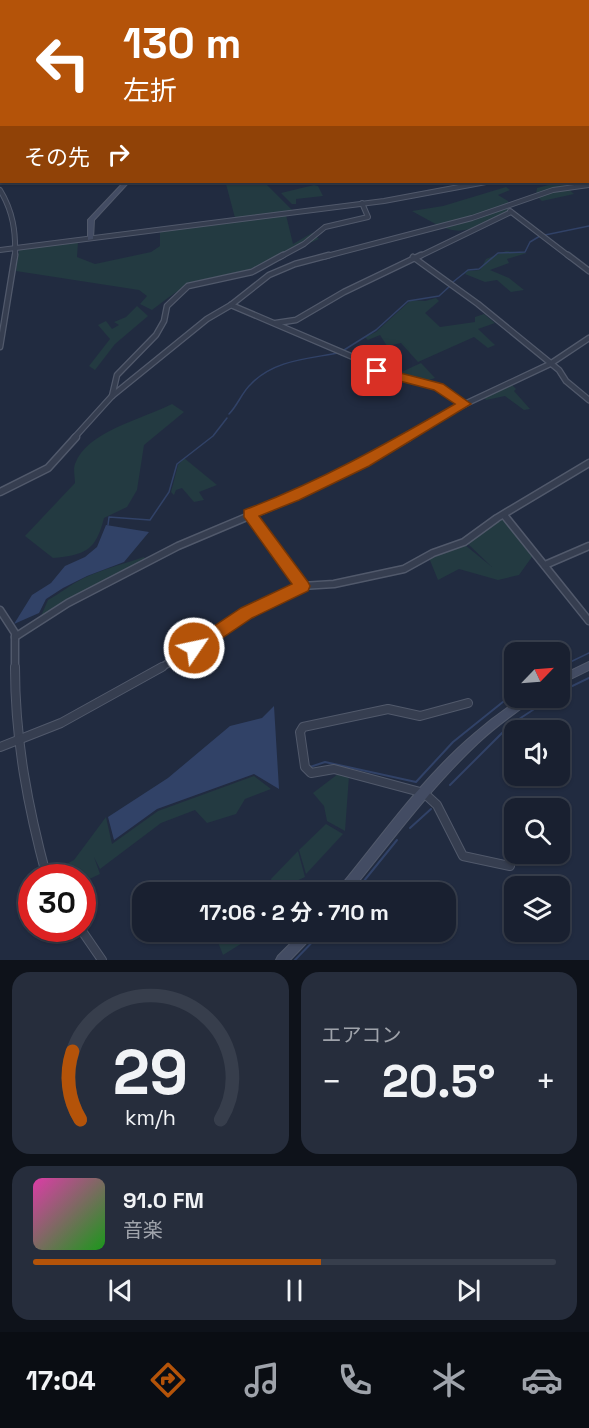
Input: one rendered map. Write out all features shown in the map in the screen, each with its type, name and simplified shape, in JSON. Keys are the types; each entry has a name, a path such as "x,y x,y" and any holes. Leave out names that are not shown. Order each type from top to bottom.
{"highway":[{"path":"0,59 0,66"}],"street":[{"path":"90,239 91,220 123,183"},
{"path":"0,250 362,203 480,183"},
{"path":"276,323 303,317 344,292 553,190 589,185"},
{"path":"0,190 9,204 15,249 12,294 0,347"},
{"path":"112,396 117,375 161,329 167,306 188,286 263,267 304,244 325,227 368,217 362,203"},
{"path":"510,209 589,271"},
{"path":"0,492 48,468 112,396 207,319 231,305 269,275 295,264 510,209"},
{"path":"413,257 478,304 589,400"},
{"path":"231,305 353,357 377,371 446,390 465,404"},
{"path":"15,638 68,603 178,546 364,463 465,404 550,364 589,338"},
{"path":"0,747 61,723 140,681 247,613 302,586 334,584 404,568 433,553 464,543 504,515 589,463"},
{"path":"249,513 302,586"},
{"path":"504,515 589,621"},
{"path":"544,565 589,546"},
{"path":"0,610 15,638 15,697 19,741 30,818 43,864"},
{"path":"570,675 589,666"},
{"path":"468,703 420,717 395,710 380,710 301,729 305,767 311,773 334,769 424,793 434,800 451,839 463,856 510,866"},
{"path":"351,882 424,793 466,747 516,708"},
{"path":"90,942 102,960"},
{"path":"282,960 299,942"}],"shaded area":[{"path":"265,183 292,210 235,218 226,184"},
{"path":"556,183 570,183 565,186 574,194 542,201 536,195 537,188"},
{"path":"318,186 323,196 296,199 296,204 292,204 281,193"},
{"path":"506,187 510,190 498,195 508,201 508,212 469,229 451,230 412,211 443,206"},
{"path":"286,215 293,244 312,233 319,239 225,281 194,283 152,310 140,304 147,296 139,290 16,271 19,250 78,242 77,257 95,264 151,252 160,246 160,230"},
{"path":"506,251 527,253 507,259 509,263 490,270 509,278 524,290 511,292 497,280 485,282 465,274 467,271 480,270 486,259"},
{"path":"436,298 439,301 425,313 440,327 475,322 475,317 484,314 495,323 478,329 495,345 488,348 474,337 418,362 401,343 387,346 380,335 368,340 365,337 376,332 411,300 425,301"},
{"path":"137,306 148,316 115,344 95,370 89,366 110,339 98,325 106,321 112,329 119,325 114,322 126,317"},
{"path":"421,363 435,378 423,382 397,374"},
{"path":"512,385 516,389 514,391 530,409 524,410 505,396 486,400 484,397"},
{"path":"172,404 184,412 144,445 137,490 127,507 104,518 97,537 88,549 74,555 53,558 25,536 75,483 75,464 81,453 91,443 117,427"},
{"path":"184,458 217,485 199,492 204,500 194,502 182,488 176,490 174,495 171,492 178,465"},
{"path":"503,518 534,554 519,575 498,580 459,569 438,580 429,558 465,545 492,567 468,544"},
{"path":"144,557 148,563 72,597 41,616 48,600 79,580"},
{"path":"338,774 349,776 345,831 327,821 324,806 313,793"},
{"path":"254,776 271,789 245,799 236,814 207,823 195,810 161,823 100,869 94,857 100,874 96,876 96,864 66,864 74,860 106,817 112,844 158,811"},
{"path":"326,824 343,834 306,874 299,850"},
{"path":"298,851 305,877 294,882 272,882 271,879"},
{"path":"218,942 244,942 223,955"}],"water":[{"path":"106,525 149,532 124,562 63,588 46,599 39,613 14,624 32,595 51,583 65,566 85,557 97,547"},
{"path":"274,706 279,789 254,774 157,809 114,840 108,817 168,778 230,726 262,718"}],"waterway":[{"path":"545,235 589,226"},
{"path":"453,282 468,270 479,269 498,253 525,252 530,242 540,236"},
{"path":"344,350 376,330 408,301 439,296 450,286"},
{"path":"229,414 248,387 270,370 303,359 338,353"},
{"path":"108,525 109,517 150,520 169,492 177,464 213,436 227,418"},
{"path":"570,662 589,653"},
{"path":"570,687 589,678"},
{"path":"310,767 325,762 416,782 453,742 504,701"},
{"path":"450,785 510,725 536,708"},
{"path":"410,828 431,809"},
{"path":"363,882 397,840"},
{"path":"295,960 312,942"}],"route":[{"path":"194,648 247,613 302,586 249,513 294,496 364,463 465,404 446,390 377,371"}]}
